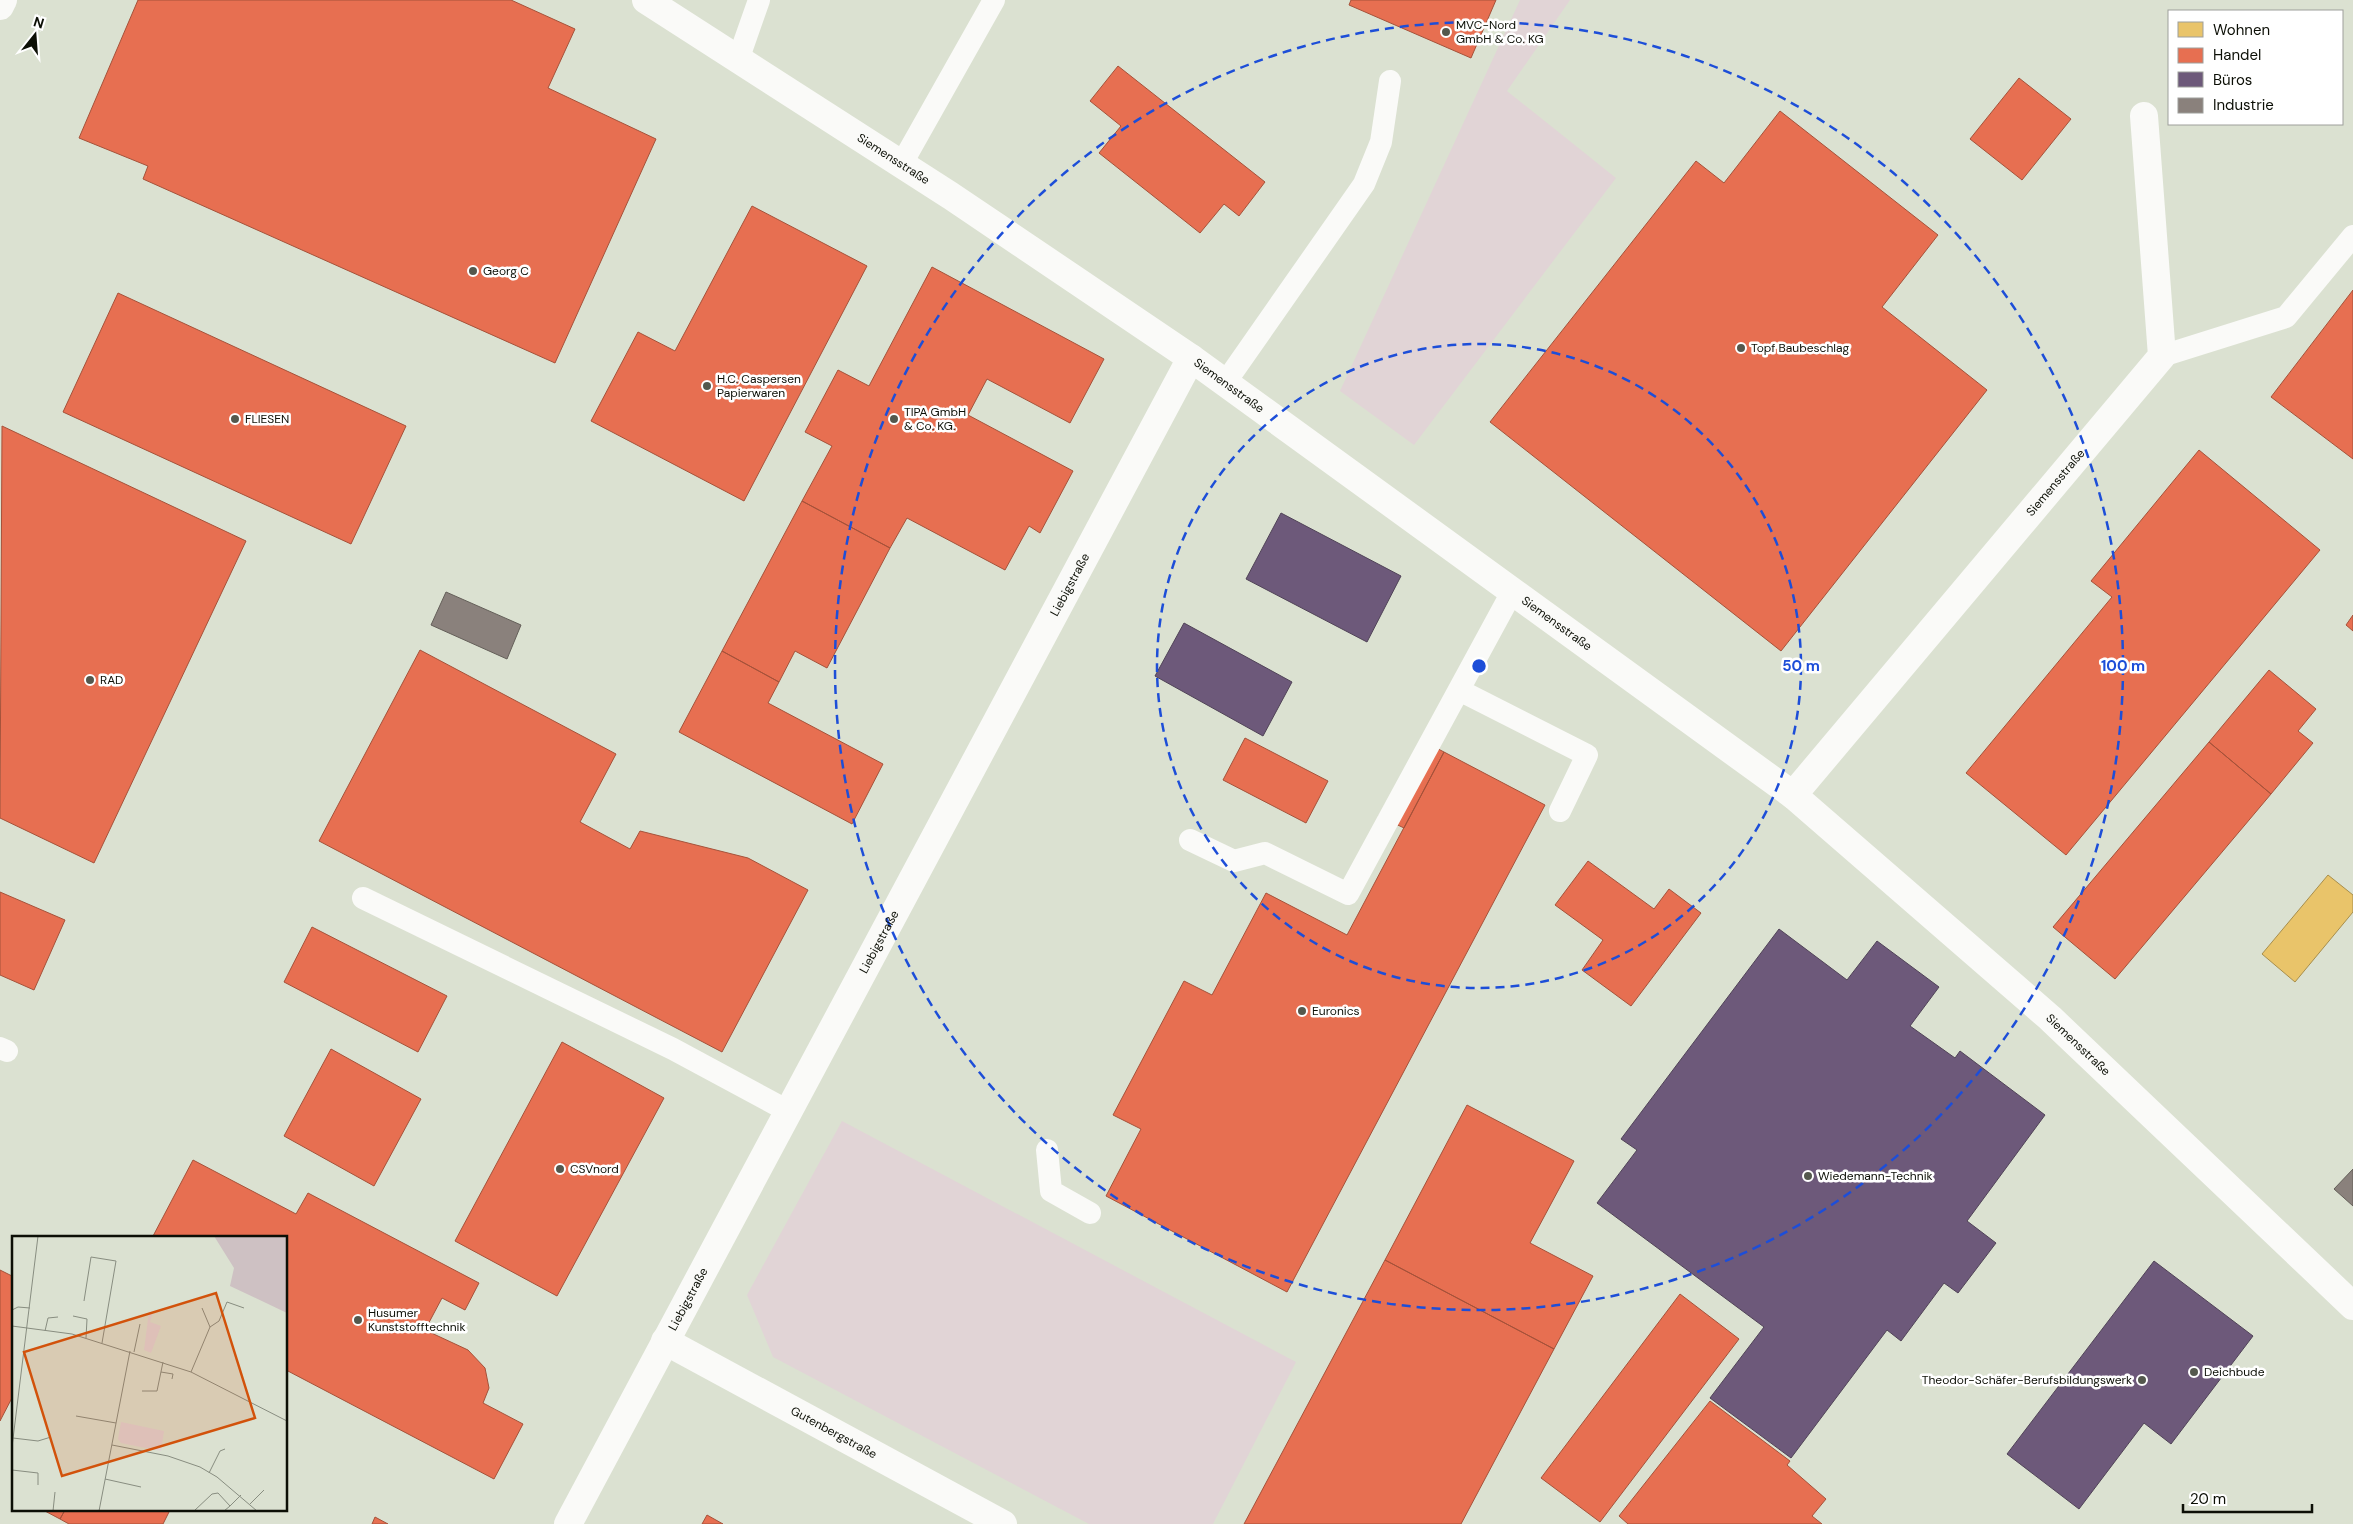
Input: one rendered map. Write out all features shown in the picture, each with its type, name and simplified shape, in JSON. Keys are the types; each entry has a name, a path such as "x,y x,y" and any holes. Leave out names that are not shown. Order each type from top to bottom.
{"street":[{"path":"0,6 3,0"},
{"name":"Siemensstraße","path":"646,0 951,196 1190,358 1793,795 2050,1018 2353,1306"},
{"path":"2144,116 2162,356"},
{"name":"Siemensstraße","path":"1793,795 2162,356"},
{"name":"Liebigstraße","path":"568,1524 1190,358"},
{"name":"Gutenbergstraße","path":"665,1342 1003,1524"}],"lane":[{"path":"738,60 759,0"},
{"path":"901,165 994,0"},
{"path":"1225,383 1364,184 1381,142 1390,80"},
{"path":"2162,356 2286,317 2353,236"},
{"path":"1190,840 1234,861 1265,852 1348,894 1512,592"},
{"path":"1459,690 1587,755 1560,811"},
{"path":"363,898 673,1049 788,1111"},
{"path":"1047,1150 1051,1191 1090,1213"}],"shaded area":[{"path":"1520,0 1570,0 1507,91 1616,178 1414,445 1340,391"},
{"path":"842,1121 1296,1362 1213,1524 1089,1524 773,1357 747,1295"}],"building: Wohnen":[{"path":"2328,875 2353,895 2353,912 2295,982 2262,954"}],"building: Handel":[{"name":"Georg C","path":"138,0 511,0 575,29 548,88 656,139 555,363 143,179 148,166 79,138"},
{"name":"MVC-Nord GmbH & Co. KG","path":"1351,0 1496,0 1471,58 1349,5"},
{"path":"1118,66 1265,182 1239,216 1224,204 1200,233 1099,153 1121,126 1090,101"},
{"path":"2019,78 2071,119 2022,180 1970,139"},
{"name":"Topf Baubeschlag","path":"1780,111 1938,235 1882,307 1987,390 1781,651 1490,422 1696,161 1724,183"},
{"name":"H.C. Caspersen Papierwaren","path":"752,206 867,266 744,501 591,421 638,332 675,351"},
{"name":"TIPA GmbH & Co. KG.","path":"932,267 1104,359 1070,423 987,379 968,415 1073,471 1040,533 1029,526 1005,570 907,518 890,548 802,501 832,446 805,432 838,370 869,386"},
{"path":"2353,290 2353,459 2271,397"},
{"name":"FLIESEN","path":"118,293 406,426 351,544 63,412"},
{"name":"RAD","path":"2,426 246,541 94,863 0,818"},
{"path":"2199,450 2320,550 2066,855 1966,773 2112,597 2091,581"},
{"path":"802,501 890,548 827,668 795,651 779,682 722,651"},
{"path":"2353,615 2353,631 2346,625"},
{"path":"420,650 616,754 580,822 630,849 640,831 748,858 808,890 722,1052 319,841"},
{"path":"722,651 779,682 768,703 883,764 852,824 679,732"},
{"path":"2269,670 2316,709 2298,731 2313,743 2271,794 2209,742"},
{"path":"1245,738 1328,781 1306,823 1223,780"},
{"path":"1421,740 1444,752 1404,828 1379,816"},
{"path":"2209,742 2271,794 2115,979 2053,927"},
{"name":"Euronics","path":"1444,752 1545,805 1287,1292 1106,1196 1141,1129 1113,1115 1184,981 1212,995 1266,893 1347,935"},
{"path":"1588,861 1654,909 1669,889 1701,913 1631,1006 1582,970 1603,940 1555,905"},
{"path":"0,892 65,920 34,990 0,975"},
{"path":"312,927 447,996 418,1052 284,982"},
{"name":"CSVnord","path":"562,1042 664,1098 557,1296 455,1241"},
{"path":"331,1049 421,1099 374,1186 284,1136"},
{"path":"1467,1105 1574,1161 1530,1243 1593,1276 1554,1349 1385,1260"},
{"name":"Husumer Kunststofftechnik","path":"193,1160 296,1214 308,1193 479,1283 465,1310 442,1298 425,1330 468,1350 485,1368 489,1388 483,1403 523,1424 494,1479 288,1371 288,1236 153,1236"},
{"path":"1385,1260 1554,1349 1461,1524 1244,1524"},
{"path":"0,1270 12,1276 12,1398 0,1421"},
{"path":"1680,1294 1739,1339 1600,1522 1541,1478"},
{"path":"1710,1401 1790,1461 1787,1465 1826,1499 1812,1516 1822,1524 1628,1524 1619,1516"},
{"path":"47,1512 64,1512 60,1519"},
{"path":"64,1512 169,1512 163,1524 69,1524 60,1519"},
{"path":"707,1515 723,1524 702,1524"},
{"path":"375,1517 388,1524 372,1524"}],"building: Büros":[{"path":"1281,513 1401,576 1367,642 1246,579"},
{"path":"1184,623 1292,682 1263,736 1155,676"},
{"name":"Wiedemann-Technik","path":"1779,929 1847,980 1877,941 1939,987 1910,1026 1955,1058 1960,1051 2045,1115 1967,1221 1996,1243 1958,1293 1944,1283 1901,1341 1887,1330 1791,1458 1710,1398 1764,1327 1597,1203 1637,1150 1621,1139"},
{"name":"Theodor-Schäfer-Berufsbildungswerk","path":"2154,1261 2253,1336 2171,1444 2144,1423 2079,1509 2007,1454"}],"building: Industrie":[{"path":"446,592 521,625 507,659 431,625"},
{"path":"2353,1169 2353,1206 2334,1189"}],"place":[{"name":"MVC-Nord GmbH & Co. KG","path":"1446,32"},
{"name":"Georg C","path":"473,271"},
{"name":"Topf Baubeschlag","path":"1741,348"},
{"name":"H.C. Caspersen Papierwaren","path":"707,386"},
{"name":"FLIESEN","path":"235,419"},
{"name":"TIPA GmbH & Co. KG.","path":"894,419"},
{"name":"RAD","path":"90,680"},
{"name":"Euronics","path":"1302,1011"},
{"name":"CSVnord","path":"560,1169"},
{"name":"Wiedemann-Technik","path":"1808,1176"},
{"name":"Husumer Kunststofftechnik","path":"358,1320"},
{"name":"Deichbude","path":"2194,1372"},
{"name":"Theodor-Schäfer-Berufsbildungswerk","path":"2142,1380"}]}
